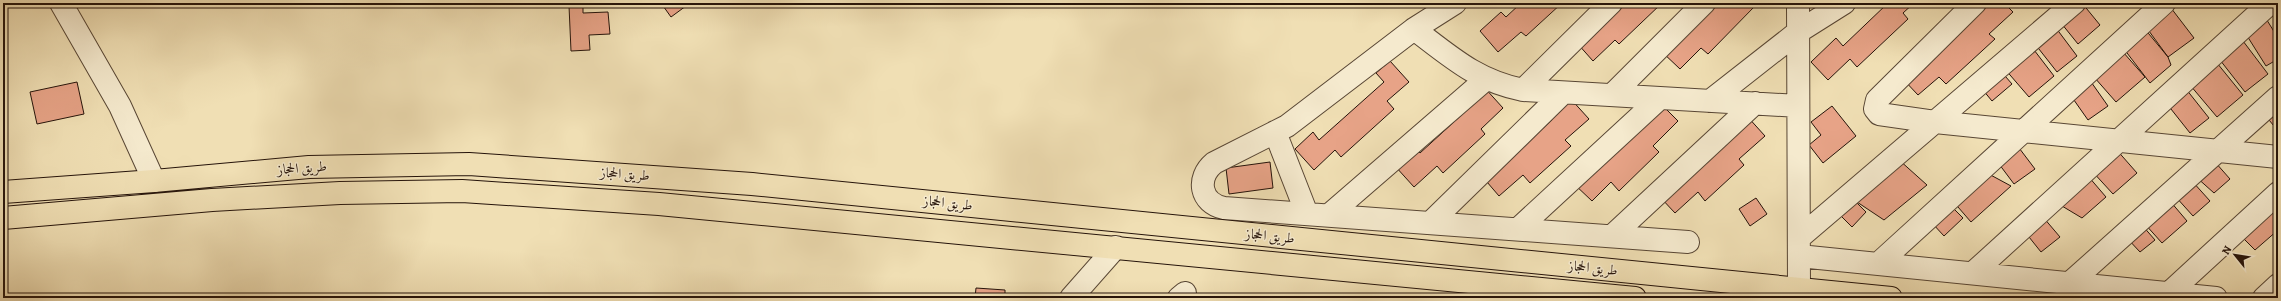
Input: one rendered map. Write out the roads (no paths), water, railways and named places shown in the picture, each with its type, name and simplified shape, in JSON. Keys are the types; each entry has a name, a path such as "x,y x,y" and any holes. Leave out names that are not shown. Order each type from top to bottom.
{"main road":[{"name":"طريق الحجاز","path":"3,192 154,181 309,167 469,164 571,170 752,184 1891,298"},
{"name":"طريق الحجاز","path":"3,218 212,200 340,193 462,191 658,204 1635,298"}],"street":[{"path":"62,3 120,106 154,181"},
{"path":"1455,3 1414,29 1287,126 1208,168 1202,180 1204,193 1212,203 1218,206 1688,242"},
{"path":"1523,90 1611,3"},
{"path":"1612,95 1704,3"},
{"path":"1798,3 1799,289"},
{"path":"1710,101 1798,32 1844,3"},
{"path":"1975,3 1876,103 1875,109 1882,116 2278,157"},
{"path":"1799,247 1935,122 2074,3"},
{"path":"1879,263 2164,3"},
{"path":"1973,272 2270,3"},
{"path":"1414,29 1460,64 1485,80 1523,90 1798,106"},
{"path":"1329,215 1485,80"},
{"path":"1430,223 1563,93"},
{"path":"2071,282 2278,97"},
{"path":"1518,229 1660,98"},
{"path":"1612,236 1755,104"},
{"path":"1275,132 1307,214"},
{"path":"2168,294 2278,193"},
{"path":"1071,298 1116,247"},
{"path":"1799,247 1879,263 2216,298"},
{"path":"2264,298 2278,285"}]}
